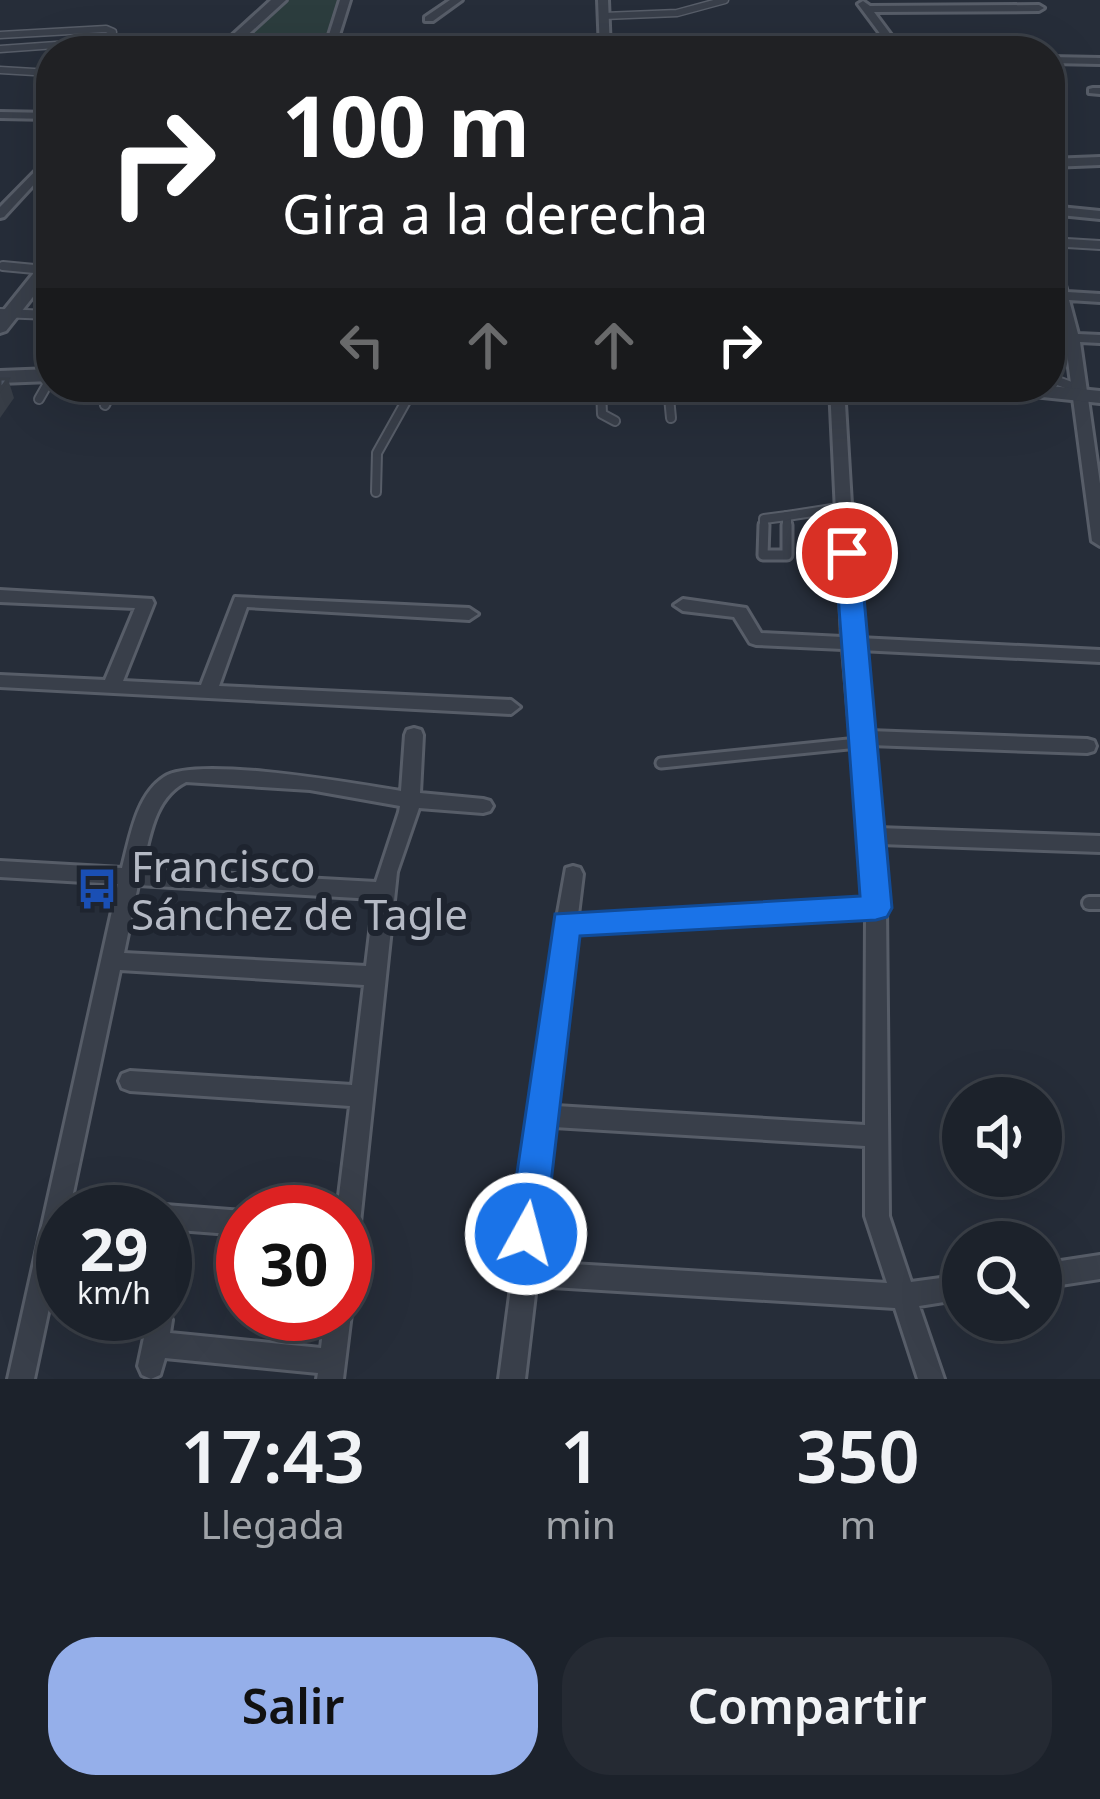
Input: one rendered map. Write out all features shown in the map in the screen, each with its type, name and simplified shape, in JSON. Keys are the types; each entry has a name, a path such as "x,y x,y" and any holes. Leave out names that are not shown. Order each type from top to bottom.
{"street":[{"path":"239,36 279,0"},
{"path":"334,36 345,0"},
{"path":"430,19 457,0"},
{"path":"603,0 604,36"},
{"path":"863,4 1039,8"},
{"path":"863,4 887,36"},
{"path":"1065,60 1100,61"},
{"path":"0,115 36,116"},
{"path":"1065,162 1100,161"},
{"path":"0,214 36,176"},
{"path":"1065,211 1100,214"},
{"path":"4,318 36,280"},
{"path":"1065,296 1100,298"},
{"path":"1065,305 1093,440 1100,541"},
{"path":"1072,338 1100,339"},
{"path":"0,377 21,385 36,381"},
{"path":"838,402 851,644 876,908 877,1216 931,1379"},
{"path":"0,596 146,603 111,688"},
{"path":"207,692 241,602 470,614"},
{"path":"683,605 740,612 756,640 1100,656"},
{"path":"0,681 511,707"},
{"path":"352,1185 385,891 410,800 413,735"},
{"path":"862,740 1087,746"},
{"path":"21,1379 130,876 149,812 171,778 310,783 410,800 483,806"},
{"path":"871,836 1100,844"},
{"path":"0,869 385,891"},
{"path":"512,1379 521,1273 573,874"},
{"path":"566,924 876,908"},
{"path":"111,961 374,976"},
{"path":"130,1081 362,1096"},
{"path":"542,1115 876,1136"},
{"path":"1062,1273 1100,1267"},
{"path":"521,1273 901,1296 942,1290"},
{"path":"155,1344 331,1371 335,1341"}],"lane":[{"path":"604,16 677,13 725,0"},
{"path":"0,35 106,29 112,36"},
{"path":"0,49 36,46"},
{"path":"0,70 36,72"},
{"path":"1065,243 1100,244"},
{"path":"3,266 36,266"},
{"path":"4,318 36,316"},
{"path":"376,492 377,453 406,402"},
{"path":"602,402 602,414 614,421"},
{"path":"669,402 671,418"},
{"path":"787,515 787,555 763,555 760,522 787,515 845,508"},
{"path":"661,763 862,740"}],"shaded area":[{"path":"283,0 341,0 329,36 248,36"}],"place":[{"name":"Francisco Sánchez de Tagle","path":"97,889"}],"route":[{"path":"526,1234 566,924 876,908 847,553"}]}
